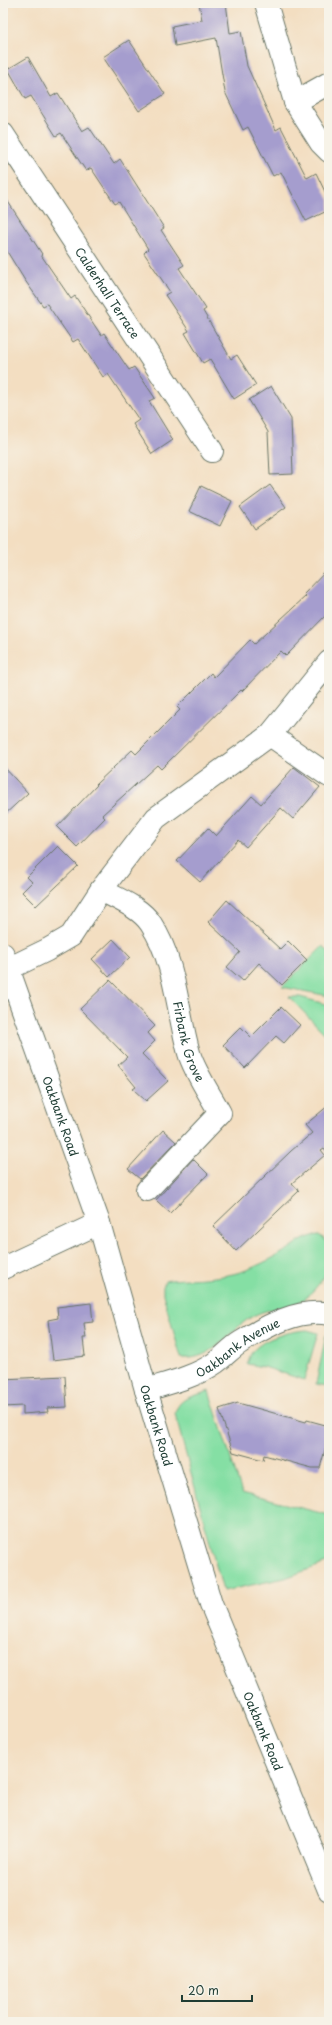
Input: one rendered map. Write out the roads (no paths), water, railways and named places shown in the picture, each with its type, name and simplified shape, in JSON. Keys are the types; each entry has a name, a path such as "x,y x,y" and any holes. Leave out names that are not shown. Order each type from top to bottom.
{"street":[{"path":"266,3 295,102 321,143 329,151"},
{"path":"295,102 329,83"},
{"name":"Calderhall Terrace","path":"3,134 212,451"},
{"path":"6,961 47,950 71,936 101,890 156,818 270,735 329,662"},
{"path":"270,735 329,776"},
{"name":"Firbank Grove","path":"101,890 134,908 151,924 164,952 177,998 189,1054 220,1113 147,1190"},
{"name":"Oakbank Road","path":"6,961 99,1223 146,1390 211,1604 329,1890"},
{"path":"3,1268 99,1223"},
{"name":"Oakbank Avenue","path":"146,1390 179,1380 215,1364 240,1342 278,1321 315,1311 329,1314"}]}
